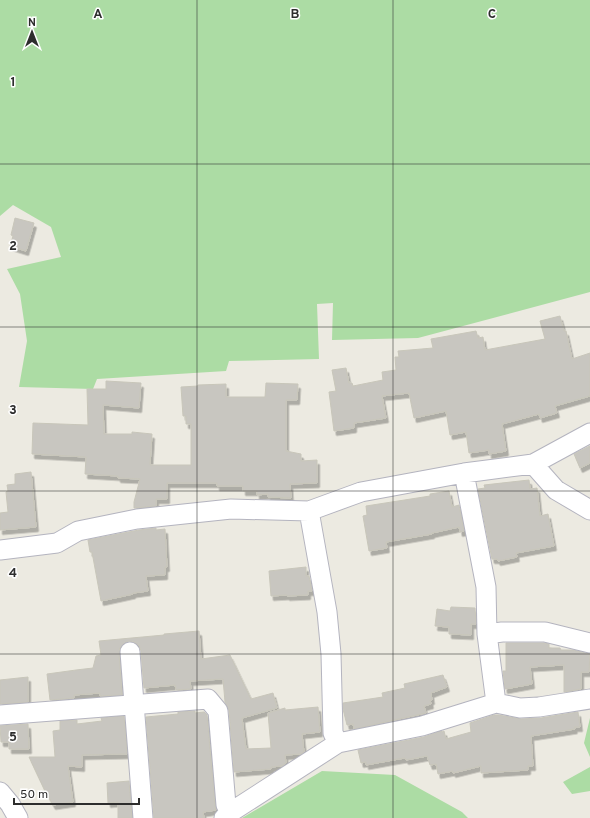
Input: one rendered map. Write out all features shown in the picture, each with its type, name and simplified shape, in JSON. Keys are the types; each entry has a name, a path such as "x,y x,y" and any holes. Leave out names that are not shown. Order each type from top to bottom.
{"street":[{"path":"0,550 57,543 78,531 137,519 231,509 310,511 361,492 464,473 533,464 590,434"},
{"path":"533,464 556,490 590,510"},
{"path":"464,473 486,587 487,634 496,703"},
{"path":"310,511 327,612 331,654 333,733 338,743"},
{"path":"487,634 502,632 545,632 590,643"},
{"path":"130,652 143,818"},
{"path":"0,715 208,699 218,711 227,815 338,743 422,726 496,703 520,708 539,707 590,699"},
{"path":"0,792 10,804 18,818"}],"green space":[{"path":"0,0 590,0 590,292 418,338 332,340 333,303 317,304 319,359 229,361 226,371 97,379 93,389 19,387 27,341 20,294 7,269 61,257 51,227 13,205 0,216"},
{"path":"590,718 590,757 584,743"},
{"path":"590,767 590,791 572,794 563,782"},
{"path":"322,771 395,775 462,812 468,818 242,818"}],"building":[{"path":"15,218 34,223 26,251 10,246"},
{"path":"560,316 564,331 566,331 572,359 590,353 590,396 555,406 557,413 540,418 539,414 502,424 506,451 489,454 489,450 469,453 466,432 450,435 446,411 414,418 409,393 382,396 386,418 354,423 354,428 334,431 329,392 336,391 332,370 346,368 349,383 352,383 353,386 383,380 382,372 396,370 395,357 399,357 398,351 433,348 431,339 476,331 478,338 483,337 485,350 545,339 540,321"},
{"path":"106,381 141,383 139,408 103,405 104,434 132,434 132,432 152,434 150,465 191,465 191,424 186,424 186,416 183,416 181,387 226,384 226,397 265,397 266,383 298,384 297,400 286,400 286,451 301,454 301,461 317,460 317,483 290,484 291,498 268,497 268,494 257,495 257,491 243,491 243,486 217,486 217,483 167,483 167,499 156,499 156,506 134,508 134,502 140,479 85,474 86,457 32,454 33,423 88,425 87,389 106,389"},
{"path":"590,446 590,463 580,468 574,454"},
{"path":"31,472 36,527 0,530 0,513 8,512 6,492 8,491 7,485 15,484 15,474"},
{"path":"529,480 530,489 537,488 540,516 548,514 554,546 516,553 517,557 498,561 497,559 492,559 478,489 485,488 484,485"},
{"path":"449,491 452,507 459,505 464,531 460,532 459,527 432,534 386,542 387,548 369,551 363,516 367,515 366,506 430,496 430,494"},
{"path":"156,528 156,530 165,529 167,567 165,567 165,575 146,576 148,591 101,601 92,552 90,552 88,540"},
{"path":"306,567 306,576 309,576 312,591 308,591 308,595 271,596 269,571"},
{"path":"451,607 475,608 476,624 471,624 471,635 449,634 449,627 435,626 437,609 450,611"},
{"path":"199,631 201,659 230,655 251,699 273,693 277,708 242,718 246,749 271,748 268,713 285,708 285,710 318,707 320,732 302,734 304,752 301,754 285,755 286,763 282,766 271,767 271,769 234,772 229,710 225,702 223,679 190,681 191,689 176,690 175,685 144,688 141,651 139,645 134,642 129,641 124,643 120,648 119,653 122,695 100,696 100,693 74,695 74,698 50,700 47,674 93,668 96,656 101,655 99,641"},
{"path":"506,643 544,643 549,644 549,648 560,648 561,650 573,650 590,654 589,672 581,672 581,689 564,692 564,665 530,667 532,684 505,689 503,671 506,671"},
{"path":"443,675 447,687 431,693 431,704 424,706 426,713 354,729 353,724 347,725 343,703 383,697 382,693 405,688 404,684"},
{"path":"28,677 28,702 0,704 0,680"},
{"path":"195,711 195,713 204,712 207,715 216,810 203,812 204,818 154,818 146,717"},
{"path":"578,712 580,727 531,736 533,766 528,766 528,770 481,773 481,766 453,773 453,771 438,774 436,764 430,765 427,756 406,760 405,758 366,765 366,762 361,763 358,750 424,737 441,731 444,731 446,739 471,732 470,723 494,715 521,719 541,718"},
{"path":"124,716 127,754 82,755 82,767 68,766 73,802 53,805 29,757 55,757 53,731 60,730 60,721 77,720 77,724 102,721 101,718"},
{"path":"28,724 29,749 9,749 9,742 1,742 0,726"},
{"path":"129,781 132,818 118,818 118,802 108,803 107,783"}]}
